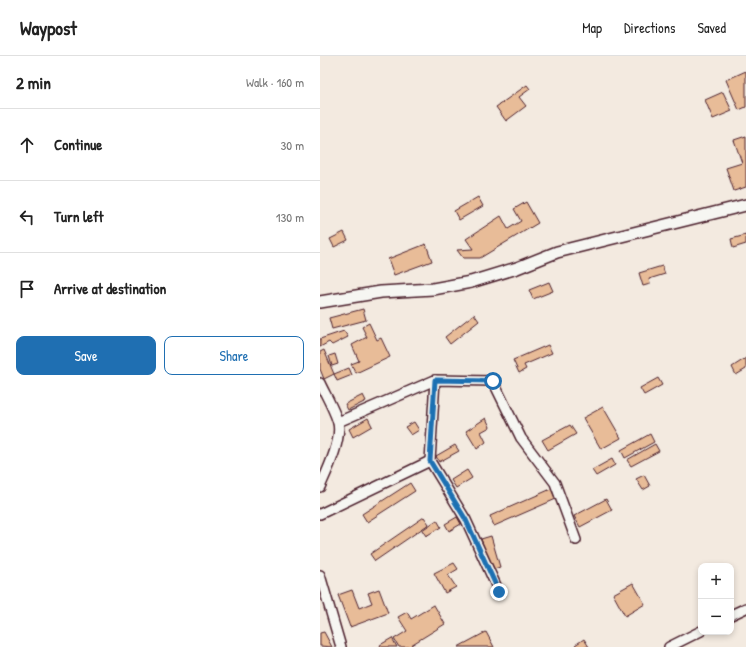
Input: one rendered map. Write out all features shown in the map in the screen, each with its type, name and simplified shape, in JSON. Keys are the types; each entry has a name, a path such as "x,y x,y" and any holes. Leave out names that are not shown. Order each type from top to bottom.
{"street":[{"path":"320,302 381,292 433,289 472,282 517,268 557,252 746,205"},
{"path":"338,422 435,380 493,381 521,438 555,483 576,540"},
{"path":"435,380 430,461 466,520 499,592"},
{"path":"320,383 338,422 339,434 329,467 320,487"},
{"path":"320,514 430,461"},
{"path":"320,575 341,647"},
{"path":"734,614 746,608"},
{"path":"669,647 698,632"}],"building":[{"path":"746,71 746,107 739,110 726,80"},
{"path":"527,85 530,89 519,97 526,106 506,121 496,107"},
{"path":"723,92 732,111 713,119 705,100"},
{"path":"746,136 746,187 734,191 726,168 742,163 734,140"},
{"path":"478,197 483,206 459,220 454,211"},
{"path":"526,202 538,223 480,258 463,258 457,250 473,249 466,239 501,216 508,229 521,221 514,209"},
{"path":"344,232 348,240 334,247 330,239"},
{"path":"746,235 746,244 733,248 731,239"},
{"path":"426,244 432,261 394,275 388,259"},
{"path":"662,266 665,274 649,279 650,284 643,286 639,273"},
{"path":"549,282 553,291 533,299 529,290"},
{"path":"363,309 366,320 332,329 329,318"},
{"path":"474,314 479,321 450,344 445,337"},
{"path":"369,323 377,340 381,338 390,357 356,373 351,364 359,361 352,345 367,337 362,327"},
{"path":"344,331 348,337 332,345 329,342 320,347 320,339"},
{"path":"548,345 552,353 524,365 526,369 519,373 513,360"},
{"path":"324,350 334,374 324,379 320,369 320,352"},
{"path":"335,354 338,364 332,366 329,356"},
{"path":"746,358 746,369 736,375 732,367"},
{"path":"349,368 352,375 337,381 334,374"},
{"path":"658,378 662,385 644,395 640,388"},
{"path":"363,395 366,401 348,410 345,404"},
{"path":"603,407 621,438 601,449 583,418"},
{"path":"368,418 372,426 353,437 349,429"},
{"path":"486,418 490,427 481,432 486,442 477,449 466,431"},
{"path":"414,422 419,430 411,435 405,427"},
{"path":"570,425 576,434 548,450 542,440"},
{"path":"650,434 654,442 625,458 621,450"},
{"path":"655,444 659,451 631,466 627,460"},
{"path":"455,445 459,451 439,462 436,456"},
{"path":"612,459 615,465 596,476 592,470"},
{"path":"467,470 472,478 456,488 451,480"},
{"path":"644,475 650,486 643,490 636,479"},
{"path":"410,483 415,491 367,522 362,514"},
{"path":"551,489 556,499 494,526 490,516"},
{"path":"606,499 612,510 580,527 574,516"},
{"path":"424,517 429,524 375,561 370,554"},
{"path":"457,517 461,524 449,531 445,524"},
{"path":"437,520 441,527 426,536 422,530"},
{"path":"491,536 500,567 491,570 481,539"},
{"path":"454,563 458,569 448,575 456,587 445,593 434,573"},
{"path":"633,583 645,604 625,616 613,594"},
{"path":"379,589 388,613 350,627 338,595 352,590 359,608 372,603 368,593"},
{"path":"434,605 445,624 411,645 413,647 399,647 394,639 407,631 398,617 407,612 411,619"},
{"path":"324,632 332,647 320,646 320,633"},
{"path":"486,632 494,647 458,647"},
{"path":"392,638 397,647 381,647 380,645"},
{"path":"584,639 589,647 577,647 575,645"}],"route":[{"path":"493,381 435,380 430,461 466,520 499,592"}]}
